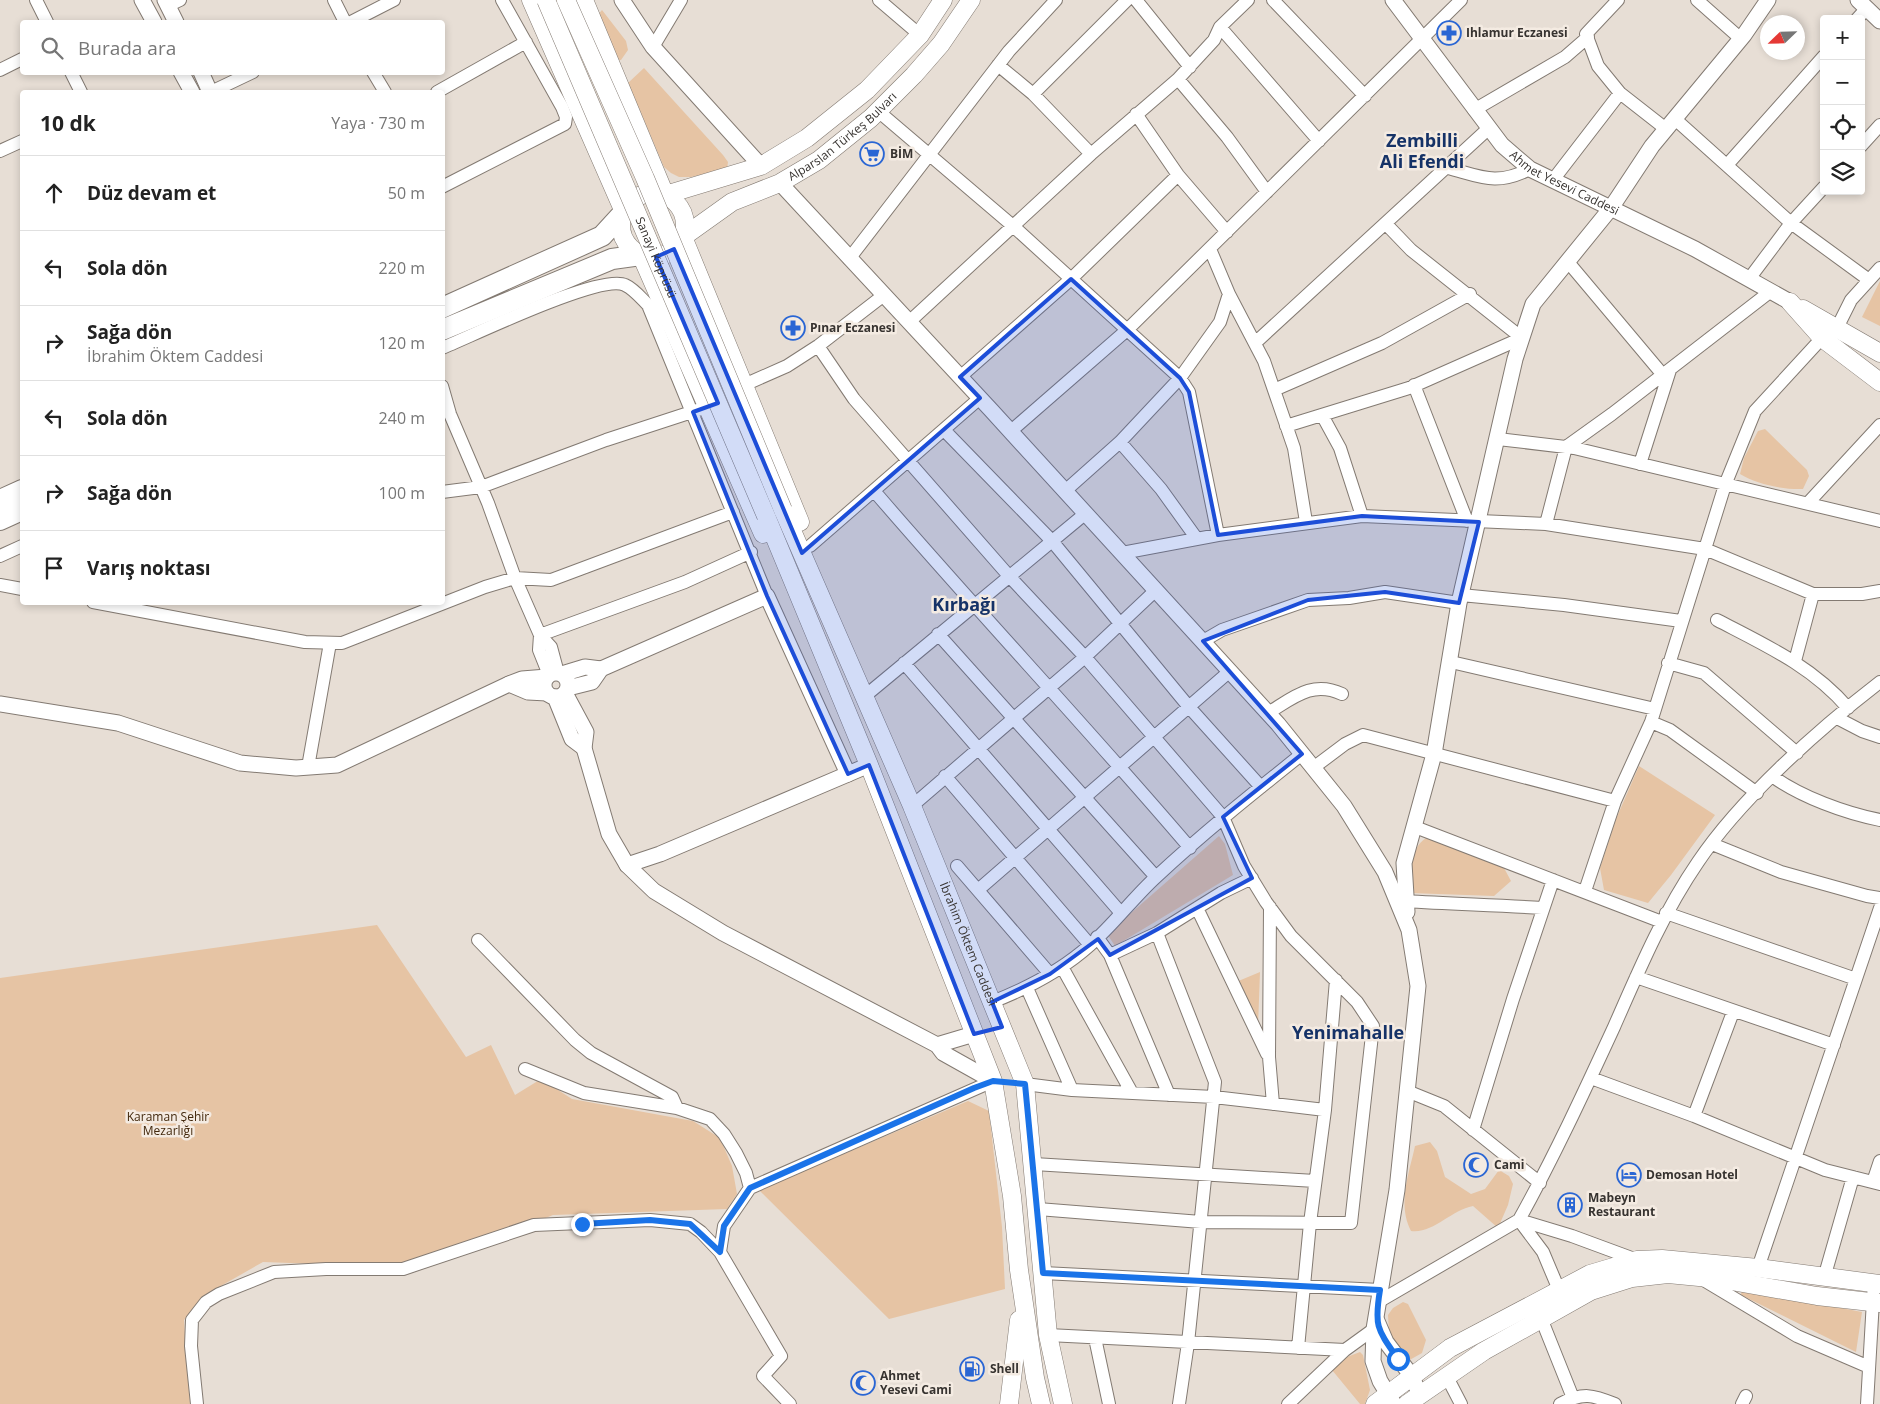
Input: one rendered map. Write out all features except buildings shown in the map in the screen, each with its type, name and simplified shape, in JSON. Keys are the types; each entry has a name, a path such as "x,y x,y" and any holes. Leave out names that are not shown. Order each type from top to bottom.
{"main road":[{"path":"532,0 624,212 622,232 629,246 641,255 701,409 780,574 821,648 993,1081 1012,1196 1019,1270 1035,1378 1041,1404"},
{"name":"Sanayi Köprüsü","path":"546,0 821,648"},
{"name":"Sanayi Köprüsü","path":"566,0 645,178 783,510"},
{"path":"584,0 665,195 677,204 684,217 683,237 810,546 842,646"},
{"name":"Alparslan Türkeş Bulvarı","path":"665,195 760,166 807,138 866,90 920,35 944,0"},
{"name":"Alparslan Türkeş Bulvarı","path":"683,237 732,202 780,183 819,160 878,111 914,75 941,44 971,0"},
{"path":"722,178 714,190 714,196 722,202 732,202"},
{"path":"445,307 602,236 636,197 645,194 665,195"},
{"path":"602,236 614,244 615,251 612,259"},
{"path":"445,329 612,259 641,255 661,256 670,252 683,237"},
{"name":"Ahmet Yesevi Caddesi","path":"1790,302 1830,333 1876,373"},
{"name":"Ahmet Yesevi Caddesi","path":"1830,333 1880,353"},
{"path":"0,500 20,491"},
{"name":"İbrahim Öktem Caddesi","path":"783,510 912,806 1025,1084 1034,1164 1048,1335 1063,1404"},
{"path":"0,520 20,511"},
{"path":"974,1034 990,1028 1002,1027"},
{"path":"993,1081 1025,1084"},
{"path":"1385,1401 1411,1375 1450,1348 1590,1274 1638,1260 1662,1259 1758,1268 1877,1284"},
{"path":"1008,1404 1019,1330 1019,1270"},
{"path":"1414,1400 1484,1351 1542,1318 1591,1291 1632,1278 1668,1274 1699,1277 1877,1303"}],"street":[{"path":"36,0 46,20"},
{"path":"142,0 153,20"},
{"path":"334,0 344,20"},
{"path":"355,20 394,0"},
{"path":"445,185 565,124 566,118 562,108 502,0"},
{"path":"622,0 653,47 760,166"},
{"path":"653,47 681,0"},
{"path":"879,0 920,35"},
{"path":"850,258 998,65 1056,0"},
{"path":"1033,94 1127,0"},
{"path":"1136,0 1190,67"},
{"path":"909,322 1091,154 1178,79 1214,40 1220,27 1248,0"},
{"path":"1274,0 1365,96"},
{"name":"Ahmet Yesevi Caddesi","path":"1392,0 1502,145 1530,169 1696,248 1790,302"},
{"path":"1011,431 1127,330 1461,0"},
{"path":"1618,0 1586,34 1598,66 1620,93 1671,124 1727,165 1791,223 1869,280"},
{"path":"1697,0 1741,39"},
{"path":"1385,1401 1373,1361 1377,1309 1397,1190 1418,986 1405,901 1404,863 1434,754 1451,662 1473,521 1498,438 1515,359 1533,304 1611,208 1671,124 1741,39 1768,0"},
{"path":"171,2 176,20"},
{"path":"1861,9 1880,20"},
{"path":"1220,27 1319,141"},
{"path":"1474,110 1565,57 1588,37"},
{"path":"441,90 526,42"},
{"path":"0,70 20,60"},
{"path":"1727,165 1820,60"},
{"path":"998,65 1033,94 1091,154"},
{"path":"72,75 80,90"},
{"path":"183,75 191,90"},
{"path":"202,75 210,90"},
{"path":"215,90 247,75"},
{"path":"375,75 384,90"},
{"path":"1178,79 1227,137 1268,192"},
{"path":"1554,180 1620,93"},
{"path":"878,111 1013,226 1180,378 1189,392 1218,535"},
{"path":"1136,114 1178,175 1227,232"},
{"path":"1865,142 1880,125"},
{"path":"1255,343 1448,168 1489,128"},
{"path":"0,151 20,142"},
{"path":"1448,168 1501,180 1514,177 1530,169"},
{"path":"960,376 1070,279 1178,175"},
{"path":"780,183 1011,431 1268,713 1344,806 1385,872 1409,930"},
{"path":"1749,279 1791,223 1820,191"},
{"path":"1386,224 1411,250 1470,294 1522,338"},
{"path":"1210,249 1229,294 1264,361 1294,448 1306,522"},
{"path":"1568,262 1666,373"},
{"path":"1585,891 1615,801 1655,709 1681,621 1726,485 1755,411 1830,333 1851,300 1880,268"},
{"path":"445,347 582,290 610,284 624,284 648,305 701,409 734,512 767,596 848,774"},
{"path":"1546,524 1566,447 1666,373 1771,291"},
{"path":"744,385 787,366 818,346 884,294"},
{"path":"1065,490 1120,442 1180,378 1220,322 1229,294"},
{"path":"1274,390 1382,343 1470,294"},
{"path":"1286,426 1414,385 1522,338"},
{"path":"818,346 854,399 1009,576 1085,657 1223,817 1252,878 1270,908 1291,936 1357,1002 1373,1026 1351,1223 1201,1222 1038,1209"},
{"path":"1640,464 1666,373"},
{"path":"1414,385 1473,521"},
{"path":"810,546 875,492 980,398"},
{"path":"446,409 481,487 514,578 540,635 552,647 556,684 586,732 584,748 609,834 627,864 654,891 723,932 937,1045 943,1053 993,1081"},
{"path":"445,492 481,487 606,440 701,409"},
{"path":"1322,415 1340,448 1362,516"},
{"path":"1808,503 1880,425"},
{"path":"944,430 1052,541 1189,707 1261,787"},
{"path":"1498,438 1566,447 1880,520"},
{"path":"1120,442 1161,490 1197,539"},
{"path":"875,492 973,606 1120,766 1190,848"},
{"path":"445,603 514,578 551,580 734,512"},
{"path":"865,696 1086,513"},
{"path":"1122,553 1218,535 1362,516 1546,524 1705,549 1813,594 1862,594 1880,591"},
{"path":"0,556 20,547"},
{"path":"540,635 685,582 751,552"},
{"path":"0,585 20,589"},
{"path":"912,806 1085,657 1156,590"},
{"path":"1203,640 1222,630 1308,600 1349,598 1385,592 1460,599 1564,605 1681,621"},
{"path":"1795,661 1813,594"},
{"path":"0,704 118,723 240,763 308,767 337,765 509,684 528,692 556,684 592,682 601,669 767,596"},
{"path":"109,605 305,642 342,643 439,605"},
{"path":"1716,620 1795,661 1831,688 1848,708"},
{"path":"938,634 1156,877"},
{"path":"308,767 330,643"},
{"path":"1451,662 1655,709"},
{"path":"904,663 1121,913"},
{"path":"1668,663 1704,673 1798,753"},
{"path":"978,890 1230,671"},
{"path":"1288,1404 1345,1350 1377,1309 1519,1220 1565,1135 1664,917 1698,861 1772,776 1880,682"},
{"path":"1268,713 1314,688 1332,690 1342,694"},
{"path":"1837,718 1862,731 1880,737"},
{"path":"1650,722 1670,730 1757,792"},
{"path":"1313,768 1345,744 1363,735 1615,801"},
{"path":"992,1002 1027,988 1062,967 1094,941 1156,877 1223,817 1302,754"},
{"path":"627,864 660,854 869,765"},
{"path":"945,776 1094,941 1110,955 1169,1095"},
{"path":"1772,776 1784,784 1855,815 1880,820"},
{"path":"1414,827 1553,880 1856,979"},
{"path":"1712,844 1781,872 1880,898"},
{"path":"957,866 1050,974"},
{"path":"1110,955 1158,933 1220,893 1252,878"},
{"path":"1472,1130 1542,908 1553,880"},
{"path":"1405,901 1542,908"},
{"path":"1197,908 1268,1057"},
{"path":"1270,908 1268,1057 1273,1104"},
{"path":"1758,1268 1880,908"},
{"path":"1158,933 1215,1082 1188,1343 1179,1404"},
{"path":"478,940 575,1040 591,1054 672,1097 677,1108"},
{"path":"1062,967 1132,1093"},
{"path":"1636,977 1733,1012 1834,1045"},
{"path":"1298,1348 1310,1223 1326,1110 1336,980"},
{"path":"1027,988 1072,1090"},
{"path":"1694,1116 1733,1012"},
{"path":"937,1045 974,1034"},
{"path":"525,1069 584,1093 677,1108 710,1119 724,1134 746,1173 750,1188"},
{"path":"1591,1078 1694,1116 1825,1170 1876,1183 1880,1161"},
{"path":"720,1252 724,1226 750,1188 993,1081"},
{"path":"1025,1084 1072,1090 1214,1097 1326,1110"},
{"path":"1407,1091 1444,1106 1540,1183"},
{"path":"1034,1164 1316,1181"},
{"path":"1824,1278 1853,1177"},
{"path":"197,1404 191,1346 192,1320 206,1302 219,1294 274,1272 326,1269 403,1269 534,1225 650,1220 690,1224 720,1252 781,1356 763,1376 790,1404"},
{"path":"1519,1220 1572,1236 1638,1260"},
{"path":"1519,1220 1542,1252 1559,1290"},
{"path":"1043,1273 1304,1285 1377,1309"},
{"path":"1699,1277 1797,1336 1870,1367"},
{"path":"1867,1404 1877,1303 1877,1284"},
{"path":"1377,1309 1380,1331 1411,1375 1414,1400"},
{"path":"1542,1318 1573,1398"},
{"path":"1048,1335 1345,1350"},
{"path":"1095,1338 1109,1404"},
{"path":"1447,1377 1461,1404"},
{"path":"1560,1404 1573,1398 1593,1395 1614,1404"}],"highlighted area":[{"path":"674,249 802,553 980,398 960,377 1071,279 1180,378 1189,392 1218,535 1362,516 1479,522 1459,603 1385,592 1308,600 1203,641 1302,754 1223,817 1252,878 1110,955 1098,939 1050,974 992,1002 1002,1027 974,1034 869,765 848,774 767,596 693,412 718,403 656,257"}],"green space":[{"path":"602,10 626,41 628,50 621,60 616,60 596,17"},
{"path":"644,68 723,155 728,162 727,169 691,177 679,177 664,167 628,83"},
{"path":"1880,281 1880,326 1862,317"},
{"path":"1765,429 1807,470 1809,476 1803,489 1770,486 1740,474 1744,458 1758,431"},
{"path":"1639,766 1715,815 1648,903 1604,890 1600,868 1616,819"},
{"path":"1219,836 1225,844 1233,875 1115,946 1107,934"},
{"path":"1426,838 1504,868 1511,881 1494,896 1410,893 1414,855 1420,843"},
{"name":"Karaman Şehir Mezarlığı","path":"377,925 466,1057 491,1045 515,1095 541,1079 572,1099 693,1121 720,1138 732,1166 737,1194 727,1209 553,1215 496,1238 400,1267 263,1262 205,1295 184,1320 190,1404 0,1404 0,978"},
{"path":"1260,972 1258,1027 1236,982"},
{"path":"968,1101 989,1111 1002,1227 1005,1289 889,1319 759,1190"},
{"path":"1430,1142 1437,1151 1445,1177 1471,1194 1485,1189 1499,1170 1509,1176 1513,1184 1508,1205 1498,1228 1473,1206 1457,1212 1427,1229 1411,1231 1405,1210 1407,1178 1415,1146"},
{"path":"1742,1289 1862,1312 1856,1352 1741,1295"},
{"path":"1403,1302 1408,1304 1426,1340 1422,1353 1406,1362 1389,1332 1388,1315 1393,1308"},
{"path":"1360,1352 1363,1355 1370,1390 1365,1404 1360,1404 1332,1370 1347,1357"}],"place":[{"name":"Ihlamur Eczanesi","path":"1449,33"},
{"name":"BİM","path":"872,154"},
{"name":"Pınar Eczanesi","path":"793,328"},
{"name":"Cami","path":"1476,1165"},
{"name":"Demosan Hotel","path":"1629,1175"},
{"name":"Mabeyn Restaurant","path":"1570,1205"},
{"name":"Shell","path":"972,1369"},
{"name":"Ahmet Yesevi Cami","path":"863,1383"}],"district":[{"name":"Zembilli Ali Efendi","path":"1422,151"},
{"name":"Kırbağı","path":"964,605"},
{"name":"Yenimahalle","path":"1348,1033"}],"route":[{"path":"582,1224 650,1220 690,1224 701,1232 720,1252 724,1226 750,1188 795,1166 974,1088 993,1081 1025,1084 1043,1273 1195,1279 1380,1290 1376,1317 1380,1331 1398,1359"}]}
